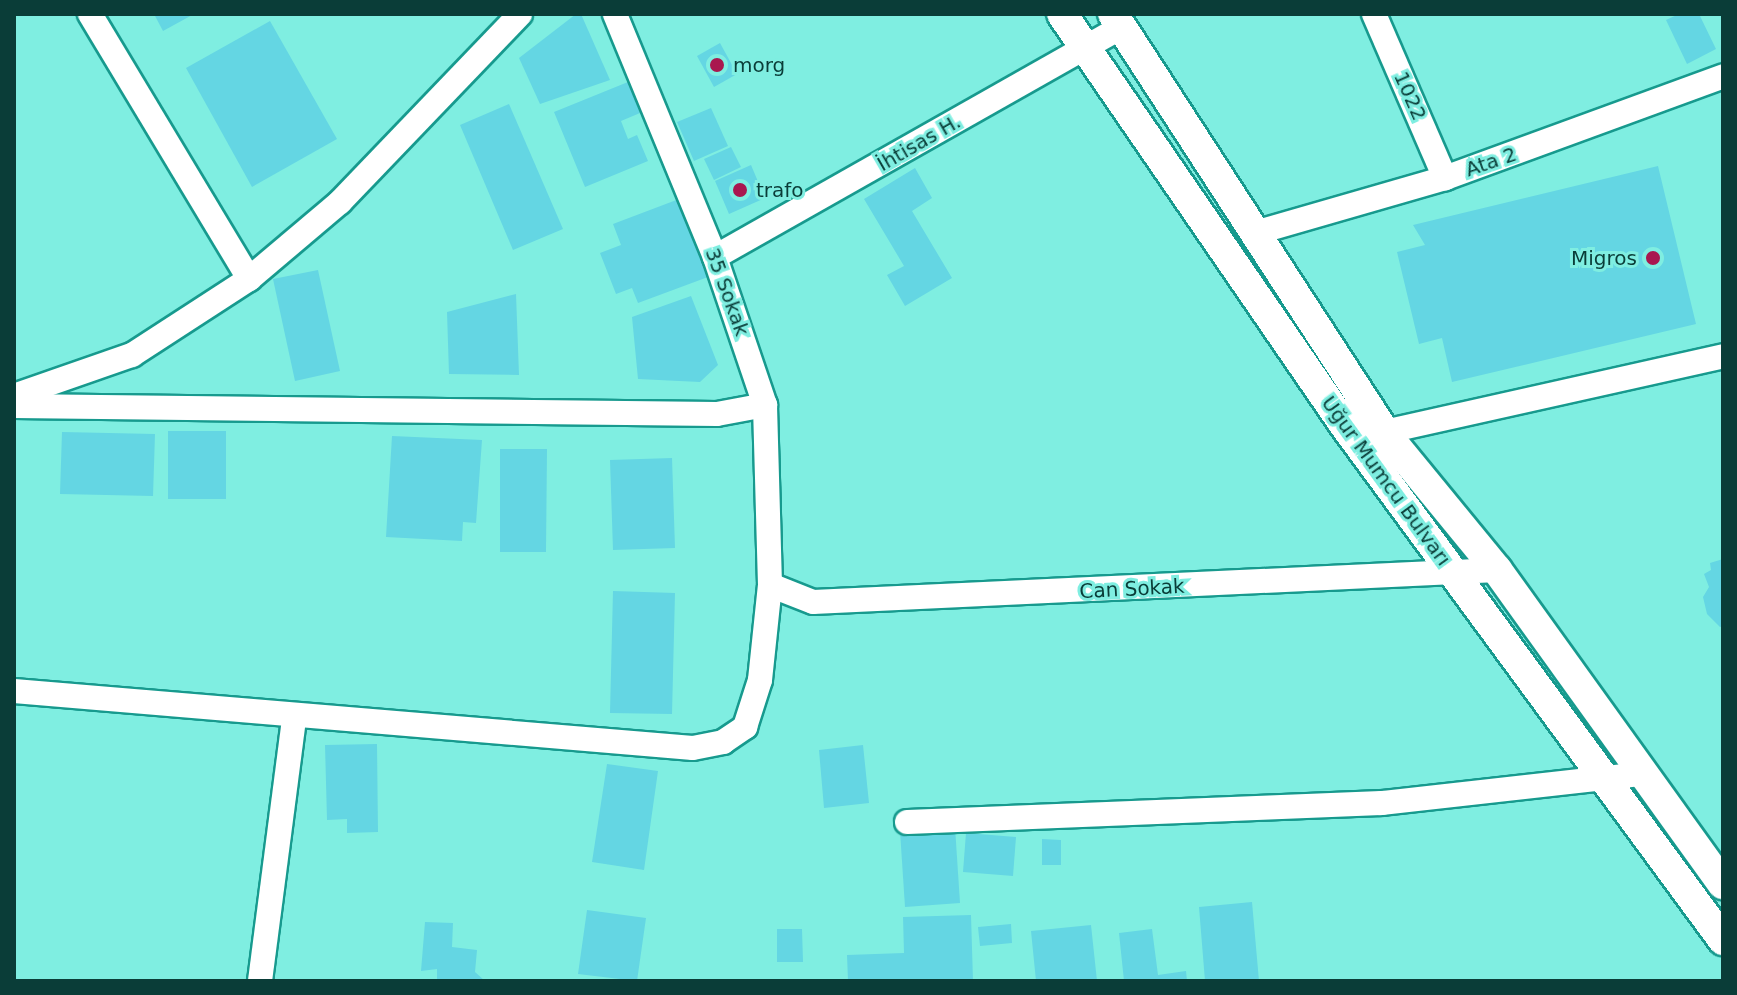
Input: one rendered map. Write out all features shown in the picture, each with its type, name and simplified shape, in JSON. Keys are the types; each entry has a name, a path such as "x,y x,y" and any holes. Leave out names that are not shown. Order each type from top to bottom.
{"street":[{"path":"90,14 249,279"},
{"path":"14,396 132,355 249,279 340,202 520,14"},
{"name":"35 Sokak","path":"14,691 294,718 693,748 723,742 745,727 760,680 770,585 765,405 715,257 615,14"},
{"name":"Uğur Mumcu Bulvarı","path":"1062,14 1226,256 1601,779 1723,940"},
{"name":"1022","path":"1374,14 1445,178"},
{"name":"İhtisas H.","path":"715,257 1086,47 1118,20"},
{"name":"Uğur Mumcu Bulvarı","path":"1118,20 1384,432 1497,570 1723,884"},
{"name":"Ata 2","path":"1255,233 1445,178 1723,76"},
{"path":"1384,432 1723,356"},
{"path":"14,406 717,414 765,405"},
{"name":"Can Sokak","path":"770,585 813,602 1497,570"},
{"path":"260,981 294,718"},
{"path":"907,822 1382,803 1641,774"}],"building":[{"path":"154,14 194,14 163,31"},
{"path":"576,14 581,14 610,80 540,104 519,58"},
{"path":"1679,14 1699,14 1716,49 1687,64 1666,20"},
{"path":"270,21 337,139 252,187 186,68"},
{"name":"morg","path":"720,43 737,74 714,87 697,56"},
{"path":"628,82 640,113 621,121 628,139 637,135 648,161 585,187 554,112"},
{"path":"509,104 563,229 513,250 460,125"},
{"path":"711,108 728,146 694,161 677,122"},
{"path":"731,147 741,167 714,180 704,159"},
{"name":"trafo","path":"751,165 765,198 729,214 715,181"},
{"path":"1658,166 1696,324 1452,382 1442,338 1419,344 1397,252 1425,245 1413,225"},
{"path":"915,168 932,198 912,211 952,278 905,306 887,275 904,266 864,199"},
{"path":"679,199 708,277 638,303 632,288 616,294 600,253 621,245 613,224"},
{"path":"318,270 340,371 295,381 273,279"},
{"path":"516,294 519,375 449,374 447,312"},
{"path":"691,296 718,365 700,382 638,379 632,317"},
{"path":"168,431 226,431 226,499 168,499"},
{"path":"62,432 155,434 153,496 60,494"},
{"path":"392,436 482,440 476,523 463,522 462,541 386,537"},
{"path":"500,449 547,449 546,552 500,552"},
{"path":"672,458 675,548 613,550 610,460"},
{"path":"1723,559 1723,626 1720,627 1707,614 1703,597 1709,587 1704,574 1711,570 1710,563"},
{"path":"613,591 675,593 672,714 610,713"},
{"path":"377,744 378,832 347,833 347,819 327,820 325,745"},
{"path":"863,745 869,803 824,808 819,750"},
{"path":"607,764 658,771 644,870 592,862"},
{"path":"955,827 960,903 905,907 900,831"},
{"path":"966,833 1016,837 1013,876 963,872"},
{"path":"1042,839 1061,840 1061,865 1042,865"},
{"path":"1252,902 1259,981 1205,981 1199,907"},
{"path":"587,910 646,918 637,981 578,974"},
{"path":"971,915 973,981 848,981 847,955 904,953 903,917"},
{"path":"425,922 453,923 452,947 477,950 475,972 485,981 437,981 437,969 421,971"},
{"path":"1011,924 1012,943 980,946 978,927"},
{"path":"1091,925 1097,981 1036,981 1031,931"},
{"path":"777,929 802,929 803,962 777,962"},
{"path":"1152,929 1158,975 1186,971 1187,981 1124,981 1119,933"}],"place":[{"name":"morg","path":"717,65"},
{"name":"trafo","path":"740,190"},
{"name":"Migros","path":"1653,258"}]}
